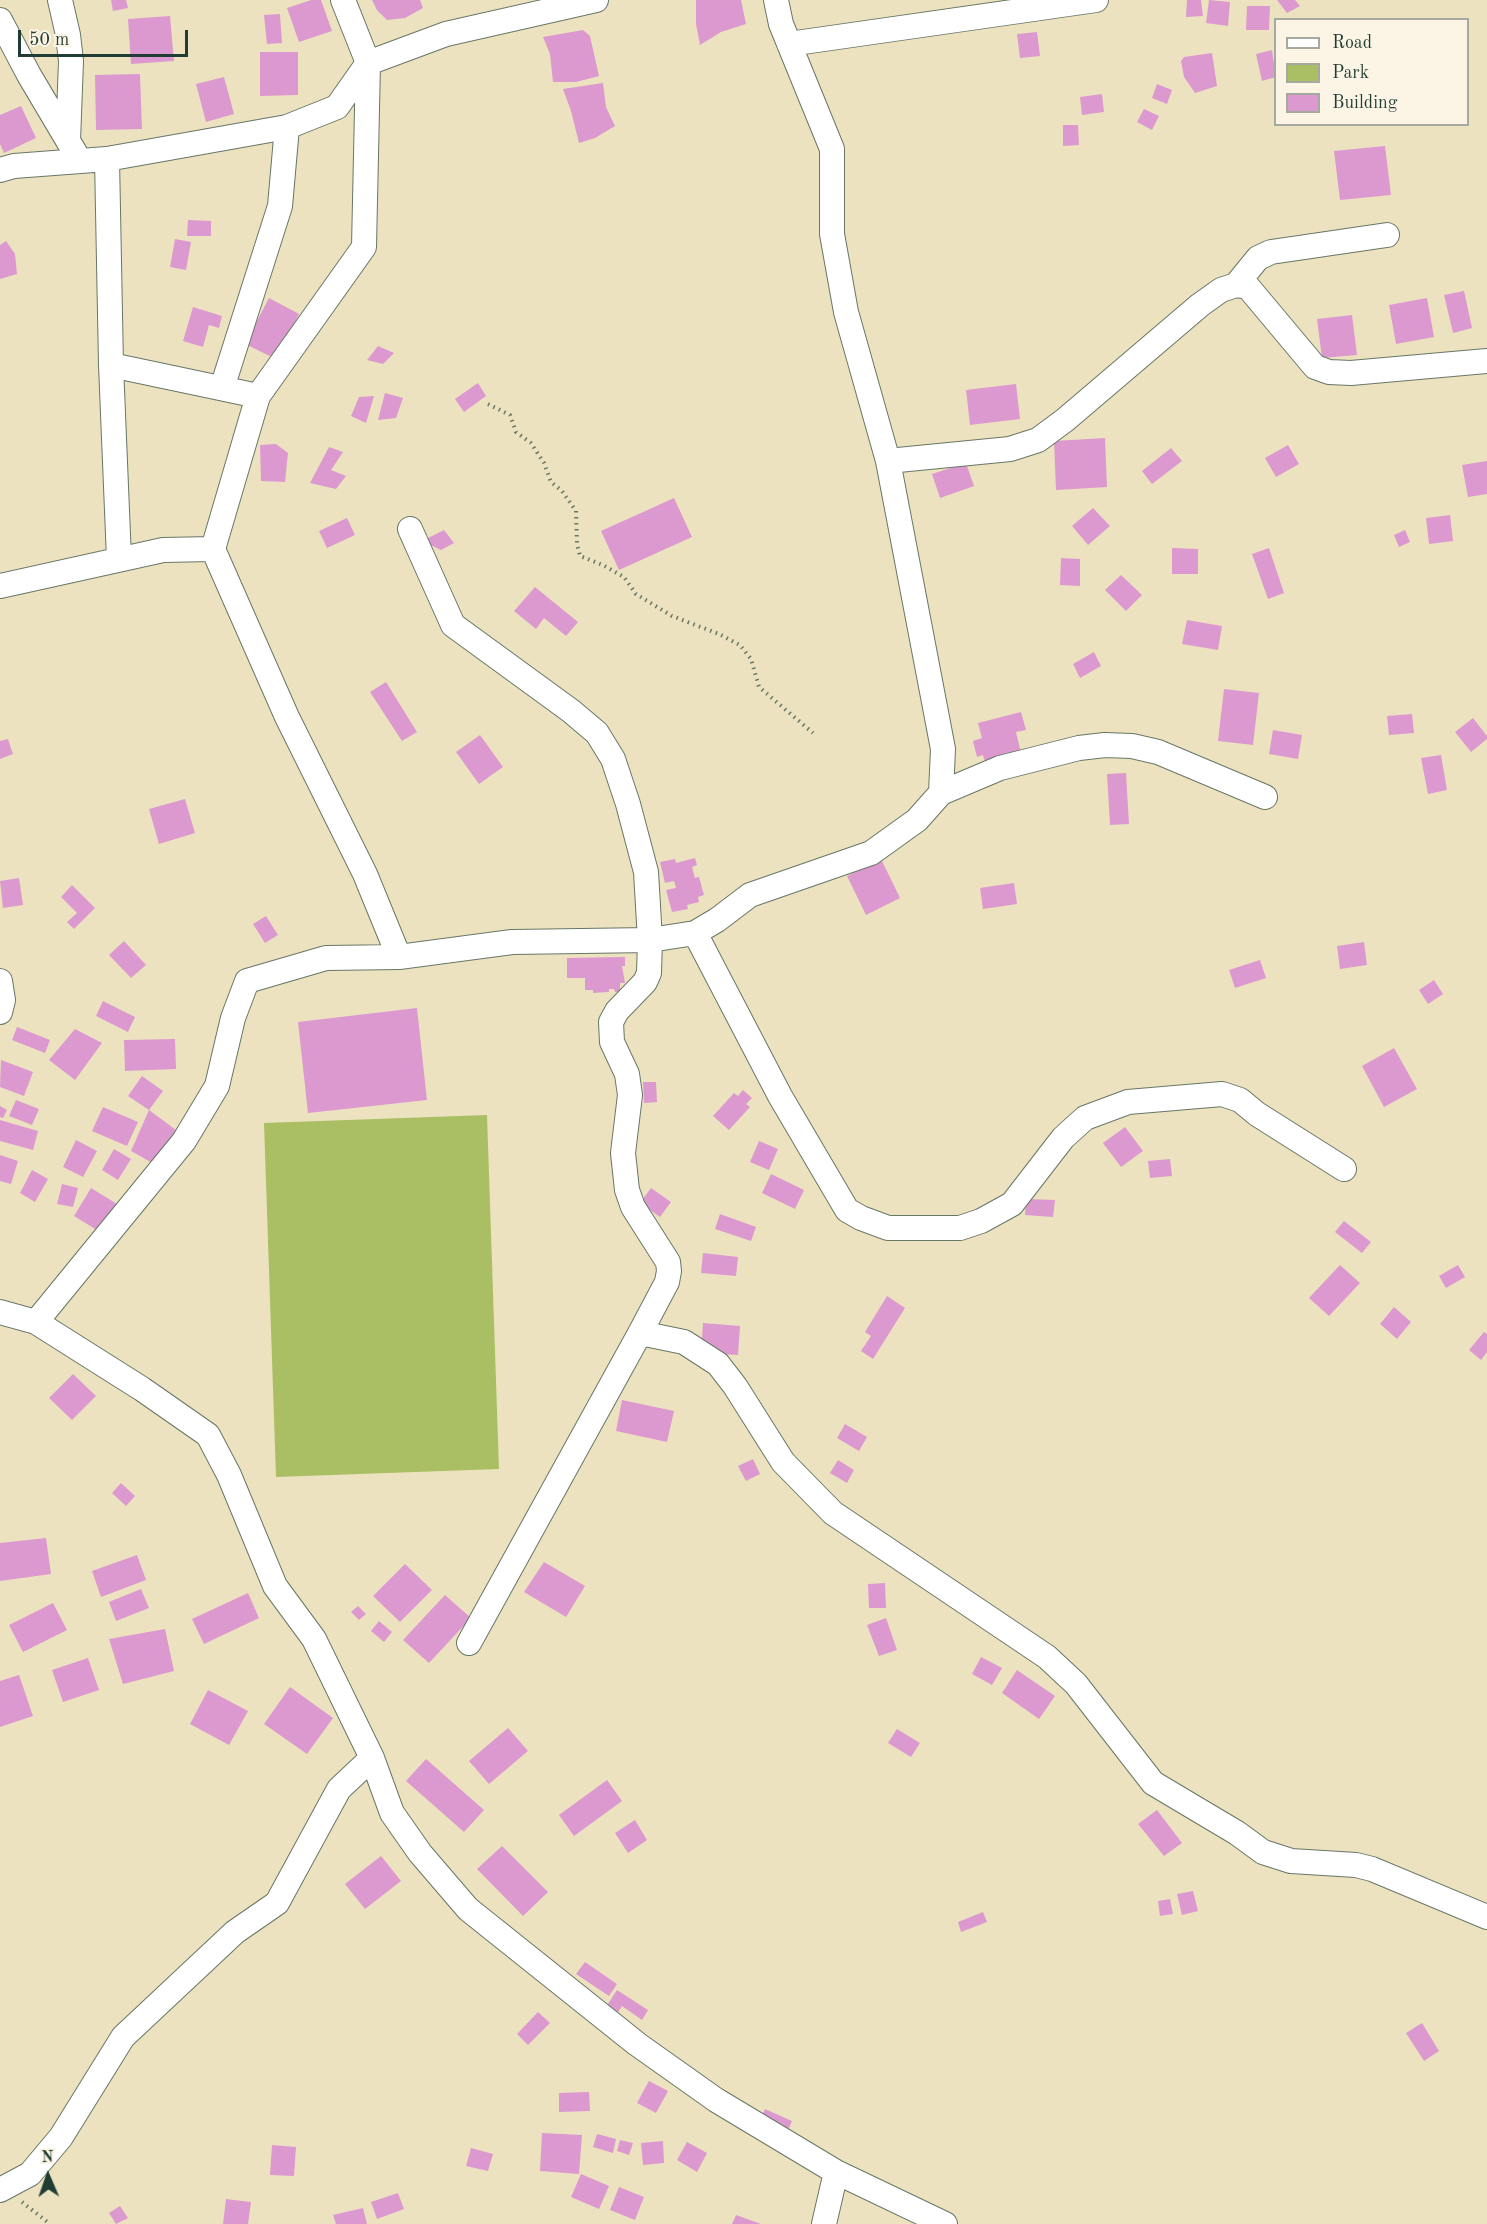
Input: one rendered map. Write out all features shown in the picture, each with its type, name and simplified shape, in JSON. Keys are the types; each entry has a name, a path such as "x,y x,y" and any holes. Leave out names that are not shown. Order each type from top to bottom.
{"street":[{"path":"60,0 71,61 74,151"},
{"path":"343,0 368,63 364,247 258,396 213,549 287,717 365,874 399,957"},
{"path":"0,170 74,151 107,159 287,127 337,107 368,63 446,34 536,7 596,0"},
{"path":"776,0 781,24 832,149 832,234 846,312 888,461 943,749 942,793"},
{"path":"789,44 1096,0"},
{"path":"0,20 74,151"},
{"path":"222,388 280,206 287,127"},
{"path":"107,159 118,559"},
{"path":"1236,285 1258,258 1271,252 1387,235"},
{"path":"888,461 1010,449 1038,440 1065,420 1200,305 1221,290 1236,285 1248,287 1315,367 1329,372 1351,373 1487,361"},
{"path":"111,365 258,396"},
{"path":"410,529 453,625 572,711 597,733 613,759 646,872 650,940 649,973 645,982 617,1011 611,1022 612,1042 627,1074 630,1095 623,1153 627,1190 633,1207 668,1262 669,1271 667,1282 640,1334 469,1643"},
{"path":"0,586 162,550 213,549"},
{"path":"36,1322 184,1141 217,1086 233,1018 247,981 326,958 399,957 512,942 650,940 695,933 717,920 750,895 871,853 916,820 942,793 1000,768 1078,748 1105,745 1132,746 1158,752 1265,797"},
{"path":"695,933 786,1107 847,1210 888,1228 960,1228 981,1221 1012,1204 1063,1138 1085,1118 1128,1102 1222,1094 1240,1100 1257,1114 1344,1169"},
{"path":"0,981 3,1000 0,1012"},
{"path":"0,1312 36,1322 142,1389 208,1435 229,1475 275,1586 314,1639 372,1758 392,1813 420,1853 468,1910 637,2044 716,2100 836,2172 945,2224"},
{"path":"640,1334 684,1342 718,1364 735,1386 783,1462 833,1513 1047,1657 1076,1684 1153,1783 1237,1833 1263,1852 1291,1861 1356,1865 1372,1869 1487,1917"},
{"path":"0,2190 30,2174 61,2137 123,2037 235,1932 277,1903 339,1789 372,1758"},
{"path":"824,2224 836,2172"}],"path":[{"path":"488,404 510,415 516,432 531,443 544,463 551,482 562,491 576,511 577,544 580,556 624,577 636,594 672,616 719,634 740,645 752,659 759,687 813,733"}],"green space":[{"path":"487,1115 499,1469 276,1477 264,1123"}],"building":[{"path":"111,0 126,0 128,8 113,11"},
{"path":"311,0 321,0 332,31 299,42 287,8"},
{"path":"372,0 420,0 423,8 405,18 387,20 377,10"},
{"path":"696,0 741,0 746,24 721,32 700,45 696,24"},
{"path":"1187,0 1201,0 1203,16 1186,17"},
{"path":"1209,0 1230,2 1228,26 1206,23"},
{"path":"1277,0 1295,0 1300,6 1287,13"},
{"path":"1247,6 1270,6 1269,30 1246,30"},
{"path":"280,14 282,43 267,44 264,15"},
{"path":"170,16 174,61 131,64 128,19"},
{"path":"583,30 590,36 599,76 576,82 553,82 550,54 543,37"},
{"path":"1037,32 1040,56 1020,58 1017,34"},
{"path":"1272,50 1274,78 1262,81 1256,54"},
{"path":"260,52 298,52 298,95 260,96"},
{"path":"1212,53 1217,86 1195,93 1184,77 1181,61 1184,57"},
{"path":"140,74 142,129 96,130 95,75"},
{"path":"224,77 234,114 206,122 196,84"},
{"path":"603,83 606,107 615,126 595,138 579,143 563,89"},
{"path":"1157,84 1172,90 1167,104 1152,98"},
{"path":"1102,94 1104,112 1082,115 1080,97"},
{"path":"21,106 36,138 4,153 0,144 0,115"},
{"path":"1144,109 1159,116 1152,130 1137,122"},
{"path":"1063,125 1078,125 1079,145 1063,146"},
{"path":"1385,146 1391,195 1340,200 1334,151"},
{"path":"188,220 211,221 211,236 187,236"},
{"path":"175,239 191,242 186,270 170,267"},
{"path":"6,241 15,254 17,274 0,279 0,245"},
{"path":"1464,291 1472,328 1453,333 1444,295"},
{"path":"269,298 299,314 276,359 245,344"},
{"path":"1427,298 1434,337 1396,344 1389,305"},
{"path":"193,307 222,316 219,328 209,325 203,347 183,341"},
{"path":"1352,315 1357,355 1322,358 1317,319"},
{"path":"378,346 394,353 383,364 367,360"},
{"path":"478,383 486,396 464,412 455,399"},
{"path":"1016,384 1020,419 970,425 966,390"},
{"path":"385,393 403,398 396,418 378,420"},
{"path":"374,396 366,423 351,416 359,397"},
{"path":"1105,438 1107,487 1056,490 1054,441"},
{"path":"276,444 288,453 285,482 261,481 260,445"},
{"path":"1288,445 1299,464 1276,477 1265,458"},
{"path":"329,447 343,452 331,470 346,476 336,489 310,483"},
{"path":"1171,448 1182,461 1152,484 1142,471"},
{"path":"1487,461 1487,494 1468,497 1462,465"},
{"path":"966,463 974,486 940,498 932,474"},
{"path":"674,498 692,537 619,570 601,531"},
{"path":"1093,508 1110,526 1088,545 1072,526"},
{"path":"1450,515 1453,541 1429,544 1426,518"},
{"path":"347,518 355,535 327,548 319,531"},
{"path":"444,530 454,543 441,550 422,541"},
{"path":"1405,530 1410,542 1399,547 1394,535"},
{"path":"1172,548 1198,549 1198,574 1172,574"},
{"path":"1269,548 1284,593 1268,599 1252,554"},
{"path":"1061,558 1080,559 1080,586 1060,585"},
{"path":"1121,575 1142,595 1126,611 1105,590"},
{"path":"535,587 578,622 566,636 544,618 536,629 514,611"},
{"path":"1187,620 1222,626 1218,650 1182,644"},
{"path":"1094,652 1101,666 1080,678 1073,664"},
{"path":"386,682 417,732 402,741 370,692"},
{"path":"1224,689 1259,693 1253,745 1218,741"},
{"path":"1021,712 1026,730 1016,732 1021,753 985,762 983,755 977,757 973,741 982,738 978,723"},
{"path":"1412,714 1414,733 1389,735 1387,716"},
{"path":"1473,718 1487,739 1471,752 1455,732"},
{"path":"1273,730 1302,735 1298,759 1269,754"},
{"path":"480,735 503,767 479,784 456,752"},
{"path":"8,739 13,754 0,759 0,741"},
{"path":"1441,755 1447,790 1428,794 1421,758"},
{"path":"1126,773 1129,824 1110,825 1107,774"},
{"path":"185,799 195,833 159,844 149,809"},
{"path":"695,858 697,865 692,867 695,878 699,877 704,895 698,897 699,902 687,905 688,909 672,912 666,890 676,888 674,881 665,883 660,862 675,859 676,863"},
{"path":"881,859 900,898 866,915 847,876"},
{"path":"19,878 23,905 3,908 0,881"},
{"path":"1014,883 1017,904 983,909 980,888"},
{"path":"72,885 95,908 74,929 67,922 77,913 61,897"},
{"path":"266,916 278,935 265,943 253,924"},
{"path":"124,941 146,965 131,978 109,955"},
{"path":"1364,942 1367,965 1340,969 1337,946"},
{"path":"625,957 625,966 622,966 625,983 620,983 620,992 609,989 609,992 593,993 593,990 585,990 585,978 567,978 567,958"},
{"path":"1260,960 1266,978 1235,988 1229,970"},
{"path":"1434,980 1443,994 1428,1004 1419,990"},
{"path":"103,1001 135,1017 128,1032 96,1016"},
{"path":"417,1008 427,1100 308,1113 298,1022"},
{"path":"17,1027 50,1040 45,1053 12,1040"},
{"path":"75,1029 102,1043 75,1080 49,1060"},
{"path":"175,1039 176,1069 125,1071 124,1040"},
{"path":"1394,1048 1417,1089 1384,1107 1362,1066"},
{"path":"1,1060 33,1072 24,1096 0,1087"},
{"path":"142,1076 163,1091 149,1110 128,1096"},
{"path":"643,1082 656,1082 657,1102 644,1103"},
{"path":"743,1090 752,1098 746,1104 750,1107 729,1130 713,1116 734,1093 738,1096"},
{"path":"16,1100 39,1109 32,1125 9,1116"},
{"path":"0,1106 7,1110 3,1118 0,1117"},
{"path":"103,1107 138,1122 127,1146 92,1131"},
{"path":"149,1110 176,1130 156,1165 131,1151"},
{"path":"0,1120 38,1131 33,1150 0,1141"},
{"path":"1125,1127 1143,1151 1121,1167 1103,1143"},
{"path":"76,1140 97,1151 83,1177 63,1167"},
{"path":"759,1141 778,1149 769,1170 750,1162"},
{"path":"114,1149 131,1159 118,1180 102,1170"},
{"path":"0,1155 18,1161 11,1184 0,1181"},
{"path":"1170,1159 1172,1176 1150,1178 1148,1161"},
{"path":"32,1170 48,1179 35,1202 20,1193"},
{"path":"771,1174 804,1190 795,1209 762,1193"},
{"path":"62,1184 78,1188 73,1207 57,1204"},
{"path":"91,1188 117,1204 100,1232 74,1216"},
{"path":"651,1188 671,1202 660,1217 640,1203"},
{"path":"1026,1199 1055,1200 1053,1217 1025,1215"},
{"path":"720,1214 756,1227 751,1241 715,1229"},
{"path":"1344,1221 1371,1242 1362,1253 1335,1232"},
{"path":"703,1253 738,1257 736,1276 701,1273"},
{"path":"1340,1265 1360,1283 1329,1316 1309,1298"},
{"path":"1458,1265 1465,1277 1446,1288 1439,1276"},
{"path":"887,1296 905,1308 873,1359 861,1351 871,1336 865,1332"},
{"path":"1394,1307 1411,1322 1397,1339 1380,1324"},
{"path":"703,1323 740,1326 738,1355 701,1353"},
{"path":"1484,1332 1487,1334 1487,1352 1481,1360 1469,1350"},
{"path":"73,1374 96,1396 72,1420 49,1398"},
{"path":"622,1400 674,1411 667,1442 616,1431"},
{"path":"845,1424 867,1437 859,1451 837,1438"},
{"path":"753,1459 760,1474 746,1481 738,1466"},
{"path":"838,1460 854,1470 847,1483 830,1473"},
{"path":"121,1483 135,1496 126,1506 112,1493"},
{"path":"46,1538 51,1574 0,1581 0,1543"},
{"path":"137,1555 146,1580 101,1597 92,1571"},
{"path":"544,1562 585,1586 566,1617 524,1592"},
{"path":"405,1564 432,1590 400,1622 373,1596"},
{"path":"885,1583 886,1608 869,1608 868,1584"},
{"path":"141,1589 149,1608 116,1621 109,1602"},
{"path":"248,1593 259,1618 204,1644 192,1619"},
{"path":"445,1595 471,1618 429,1663 403,1640"},
{"path":"53,1603 67,1630 23,1652 9,1625"},
{"path":"358,1606 366,1614 359,1620 351,1612"},
{"path":"886,1618 897,1650 879,1656 867,1625"},
{"path":"379,1621 392,1632 384,1642 371,1631"},
{"path":"165,1629 174,1671 123,1684 109,1639"},
{"path":"981,1657 1002,1668 992,1685 972,1674"},
{"path":"88,1658 99,1690 63,1702 52,1670"},
{"path":"1017,1670 1055,1696 1039,1719 1002,1693"},
{"path":"19,1675 33,1716 0,1727 0,1681"},
{"path":"290,1687 333,1718 307,1754 264,1724"},
{"path":"208,1690 248,1711 229,1745 190,1724"},
{"path":"508,1728 528,1751 489,1784 469,1761"},
{"path":"897,1729 920,1743 911,1757 888,1743"},
{"path":"426,1759 484,1810 464,1832 406,1781"},
{"path":"607,1780 622,1801 574,1836 559,1815"},
{"path":"1157,1810 1182,1843 1164,1856 1138,1824"},
{"path":"635,1820 647,1840 628,1853 615,1833"},
{"path":"502,1846 548,1892 523,1916 477,1869"},
{"path":"381,1856 401,1881 365,1909 345,1884"},
{"path":"1193,1891 1198,1911 1182,1915 1177,1894"},
{"path":"1170,1899 1173,1914 1160,1916 1158,1901"},
{"path":"983,1912 987,1922 961,1932 958,1922"},
{"path":"585,1962 617,1984 609,1996 576,1974"},
{"path":"617,1990 648,2010 642,2020 622,2006 615,2017 604,2010"},
{"path":"538,2012 550,2023 528,2045 517,2034"},
{"path":"1422,2023 1439,2051 1424,2061 1406,2033"},
{"path":"649,2081 668,2091 656,2113 637,2103"},
{"path":"589,2092 590,2111 559,2112 559,2093"},
{"path":"765,2109 792,2121 786,2135 759,2123"},
{"path":"542,2133 582,2135 579,2174 540,2171"},
{"path":"597,2134 616,2139 613,2153 593,2147"},
{"path":"620,2140 633,2143 629,2155 617,2151"},
{"path":"663,2141 664,2163 643,2165 641,2143"},
{"path":"687,2142 707,2153 697,2172 677,2160"},
{"path":"272,2145 296,2147 294,2176 270,2175"},
{"path":"471,2148 493,2154 488,2171 466,2166"},
{"path":"581,2174 609,2186 599,2209 571,2197"},
{"path":"619,2187 644,2197 635,2220 610,2210"},
{"path":"398,2193 404,2209 377,2219 371,2202"},
{"path":"226,2199 251,2202 248,2224 223,2224"},
{"path":"120,2206 128,2218 116,2224 109,2213"},
{"path":"363,2208 367,2224 336,2224 333,2215"},
{"path":"736,2215 761,2224 732,2224"}]}
